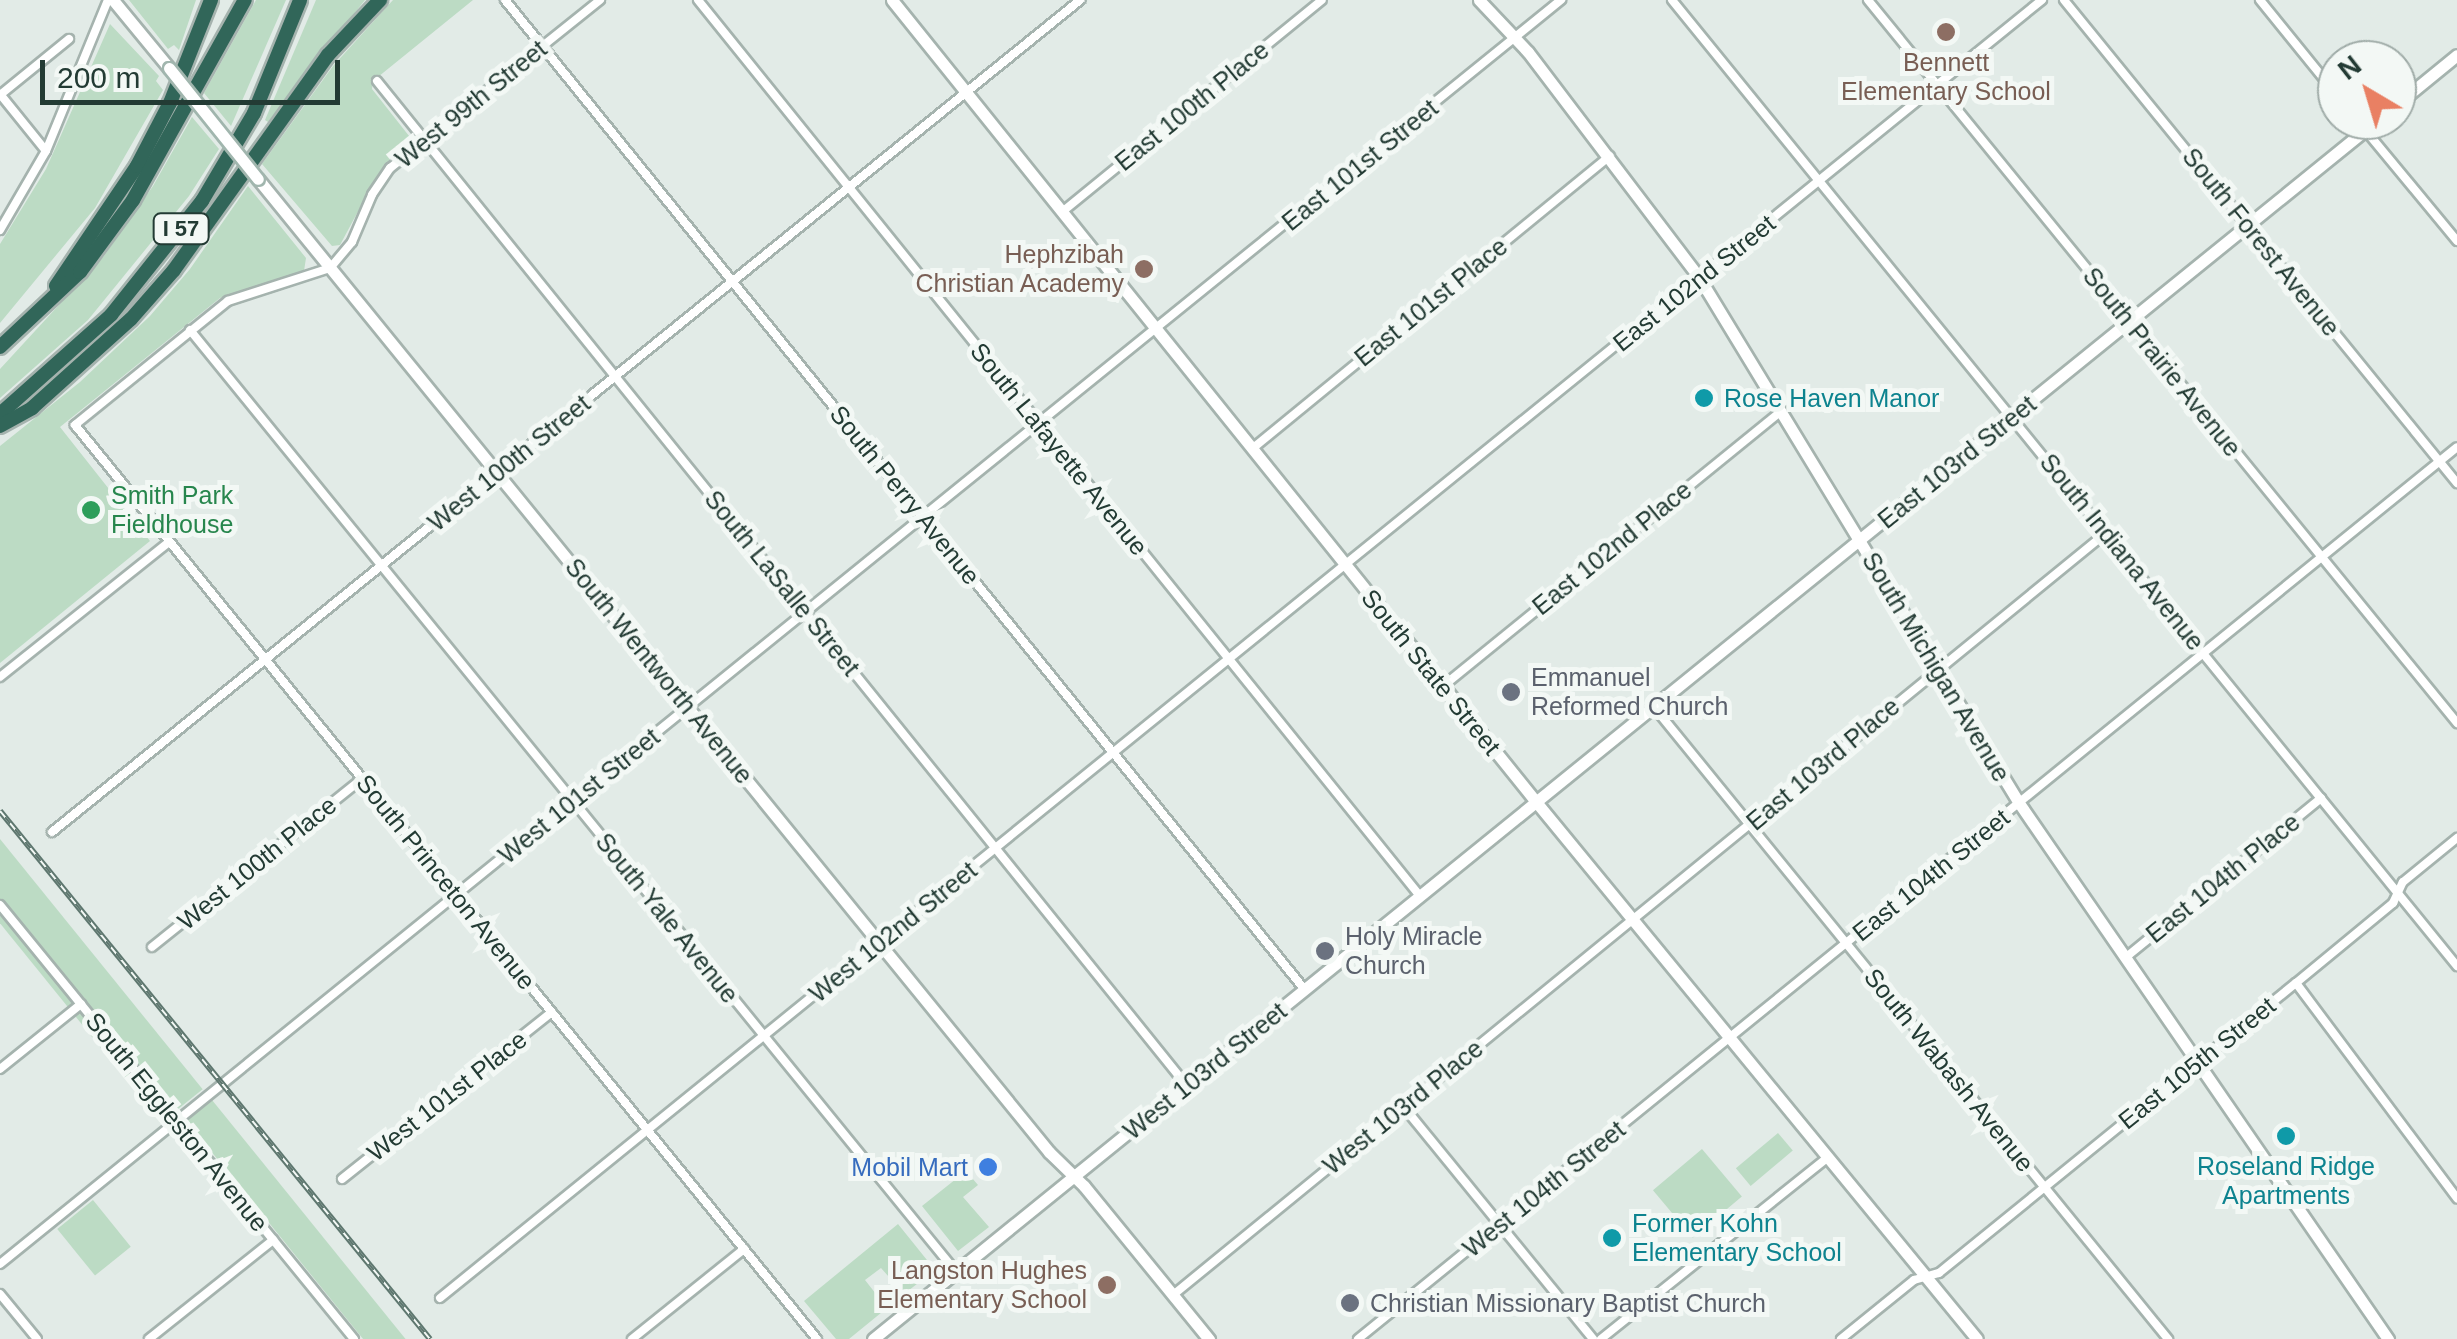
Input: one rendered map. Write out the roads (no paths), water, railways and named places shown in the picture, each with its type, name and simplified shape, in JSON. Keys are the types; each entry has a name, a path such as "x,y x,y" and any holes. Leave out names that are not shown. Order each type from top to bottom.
{"highway":[{"name":"I 57","path":"0,347 47,299 137,166 170,103 211,0"},
{"path":"47,299 80,272 133,200 245,0"},
{"name":"I 57","path":"0,414 111,316 202,201 254,113 300,0"},
{"path":"0,426 32,408 131,319 174,270 328,55 380,0"}],"main road":[{"name":"South Wentworth Avenue","path":"110,0 880,943 1209,1339"},
{"name":"South State Street","path":"892,0 1536,804 1977,1339"},
{"name":"South Michigan Avenue","path":"1479,0 1516,38 1610,156 1700,279 2020,803 2388,1339"},
{"path":"2417,88 2457,55"},
{"name":"East 103rd Street","path":"1536,804 2248,226 2344,140"},
{"name":"West 103rd Street","path":"873,1339 1536,804"}],"street":[{"path":"0,230 46,151 110,0"},
{"name":"South Perry Avenue","path":"505,0 1305,990"},
{"name":"West 99th Street","path":"330,268 352,242 372,195 390,168 600,0"},
{"name":"South Lafayette Avenue","path":"698,0 1420,897"},
{"name":"West 100th Street","path":"52,832 1080,0"},
{"name":"East 100th Place","path":"1062,212 1322,0"},
{"name":"East 101st Street","path":"1158,329 1562,0"},
{"name":"South Indiana Avenue","path":"1672,0 2457,966"},
{"name":"South Prairie Avenue","path":"1868,0 2457,723"},
{"name":"East 102nd Street","path":"1347,566 2042,0"},
{"name":"South Forest Avenue","path":"2064,0 2457,483"},
{"path":"2260,0 2317,70"},
{"path":"46,151 0,95 69,38"},
{"name":"South LaSalle Street","path":"377,81 1187,1086"},
{"path":"2373,140 2457,241"},
{"name":"East 101st Place","path":"1253,448 1610,156"},
{"path":"190,330 228,301 296,283 330,268"},
{"name":"West 101st Street","path":"0,1264 1158,329"},
{"name":"South Princeton Avenue","path":"190,330 74,426 817,1339"},
{"name":"South Yale Avenue","path":"190,330 956,1272"},
{"name":"East 102nd Place","path":"1443,686 1782,410"},
{"name":"East 104th Street","path":"1731,1038 2457,447"},
{"name":"East 103rd Place","path":"1634,921 2106,534"},
{"path":"0,677 169,542"},
{"name":"West 102nd Street","path":"440,1298 1347,566"},
{"name":"South Wabash Avenue","path":"1654,708 2168,1339"},
{"name":"West 100th Place","path":"152,947 362,779"},
{"name":"East 104th Place","path":"2125,958 2321,798"},
{"name":"East 105th Street","path":"1841,1339 1914,1280 1939,1273 2296,983 2392,904 2403,882 2457,838"},
{"name":"South Eggleston Avenue","path":"0,905 354,1339"},
{"name":"West 103rd Place","path":"1173,1295 1634,921"},
{"path":"2296,983 2457,1198"},
{"path":"0,1070 81,1004"},
{"name":"West 101st Place","path":"342,1179 552,1012"},
{"name":"West 104th Street","path":"1358,1339 1731,1038"},
{"path":"1404,1106 1593,1339"},
{"path":"1601,1339 1828,1156"},
{"path":"149,1339 273,1240"},
{"path":"632,1339 744,1249"},
{"path":"0,1294 37,1339"}],"railway":[{"path":"0,811 430,1339"}],"place":[{"name":"Bennett Elementary School","path":"1946,32"},
{"name":"Hephzibah Christian Academy","path":"1144,269"},
{"name":"Rose Haven Manor","path":"1704,398"},
{"name":"Smith Park Fieldhouse","path":"91,510"},
{"name":"Emmanuel Reformed Church","path":"1511,692"},
{"name":"Holy Miracle Church","path":"1325,951"},
{"name":"Roseland Ridge Apartments","path":"2286,1136"},
{"name":"Mobil Mart","path":"988,1167"},
{"name":"Former Kohn Elementary School","path":"1612,1238"},
{"name":"Langston Hughes Elementary School","path":"1107,1285"},
{"name":"Christian Missionary Baptist Church","path":"1350,1303"}]}
